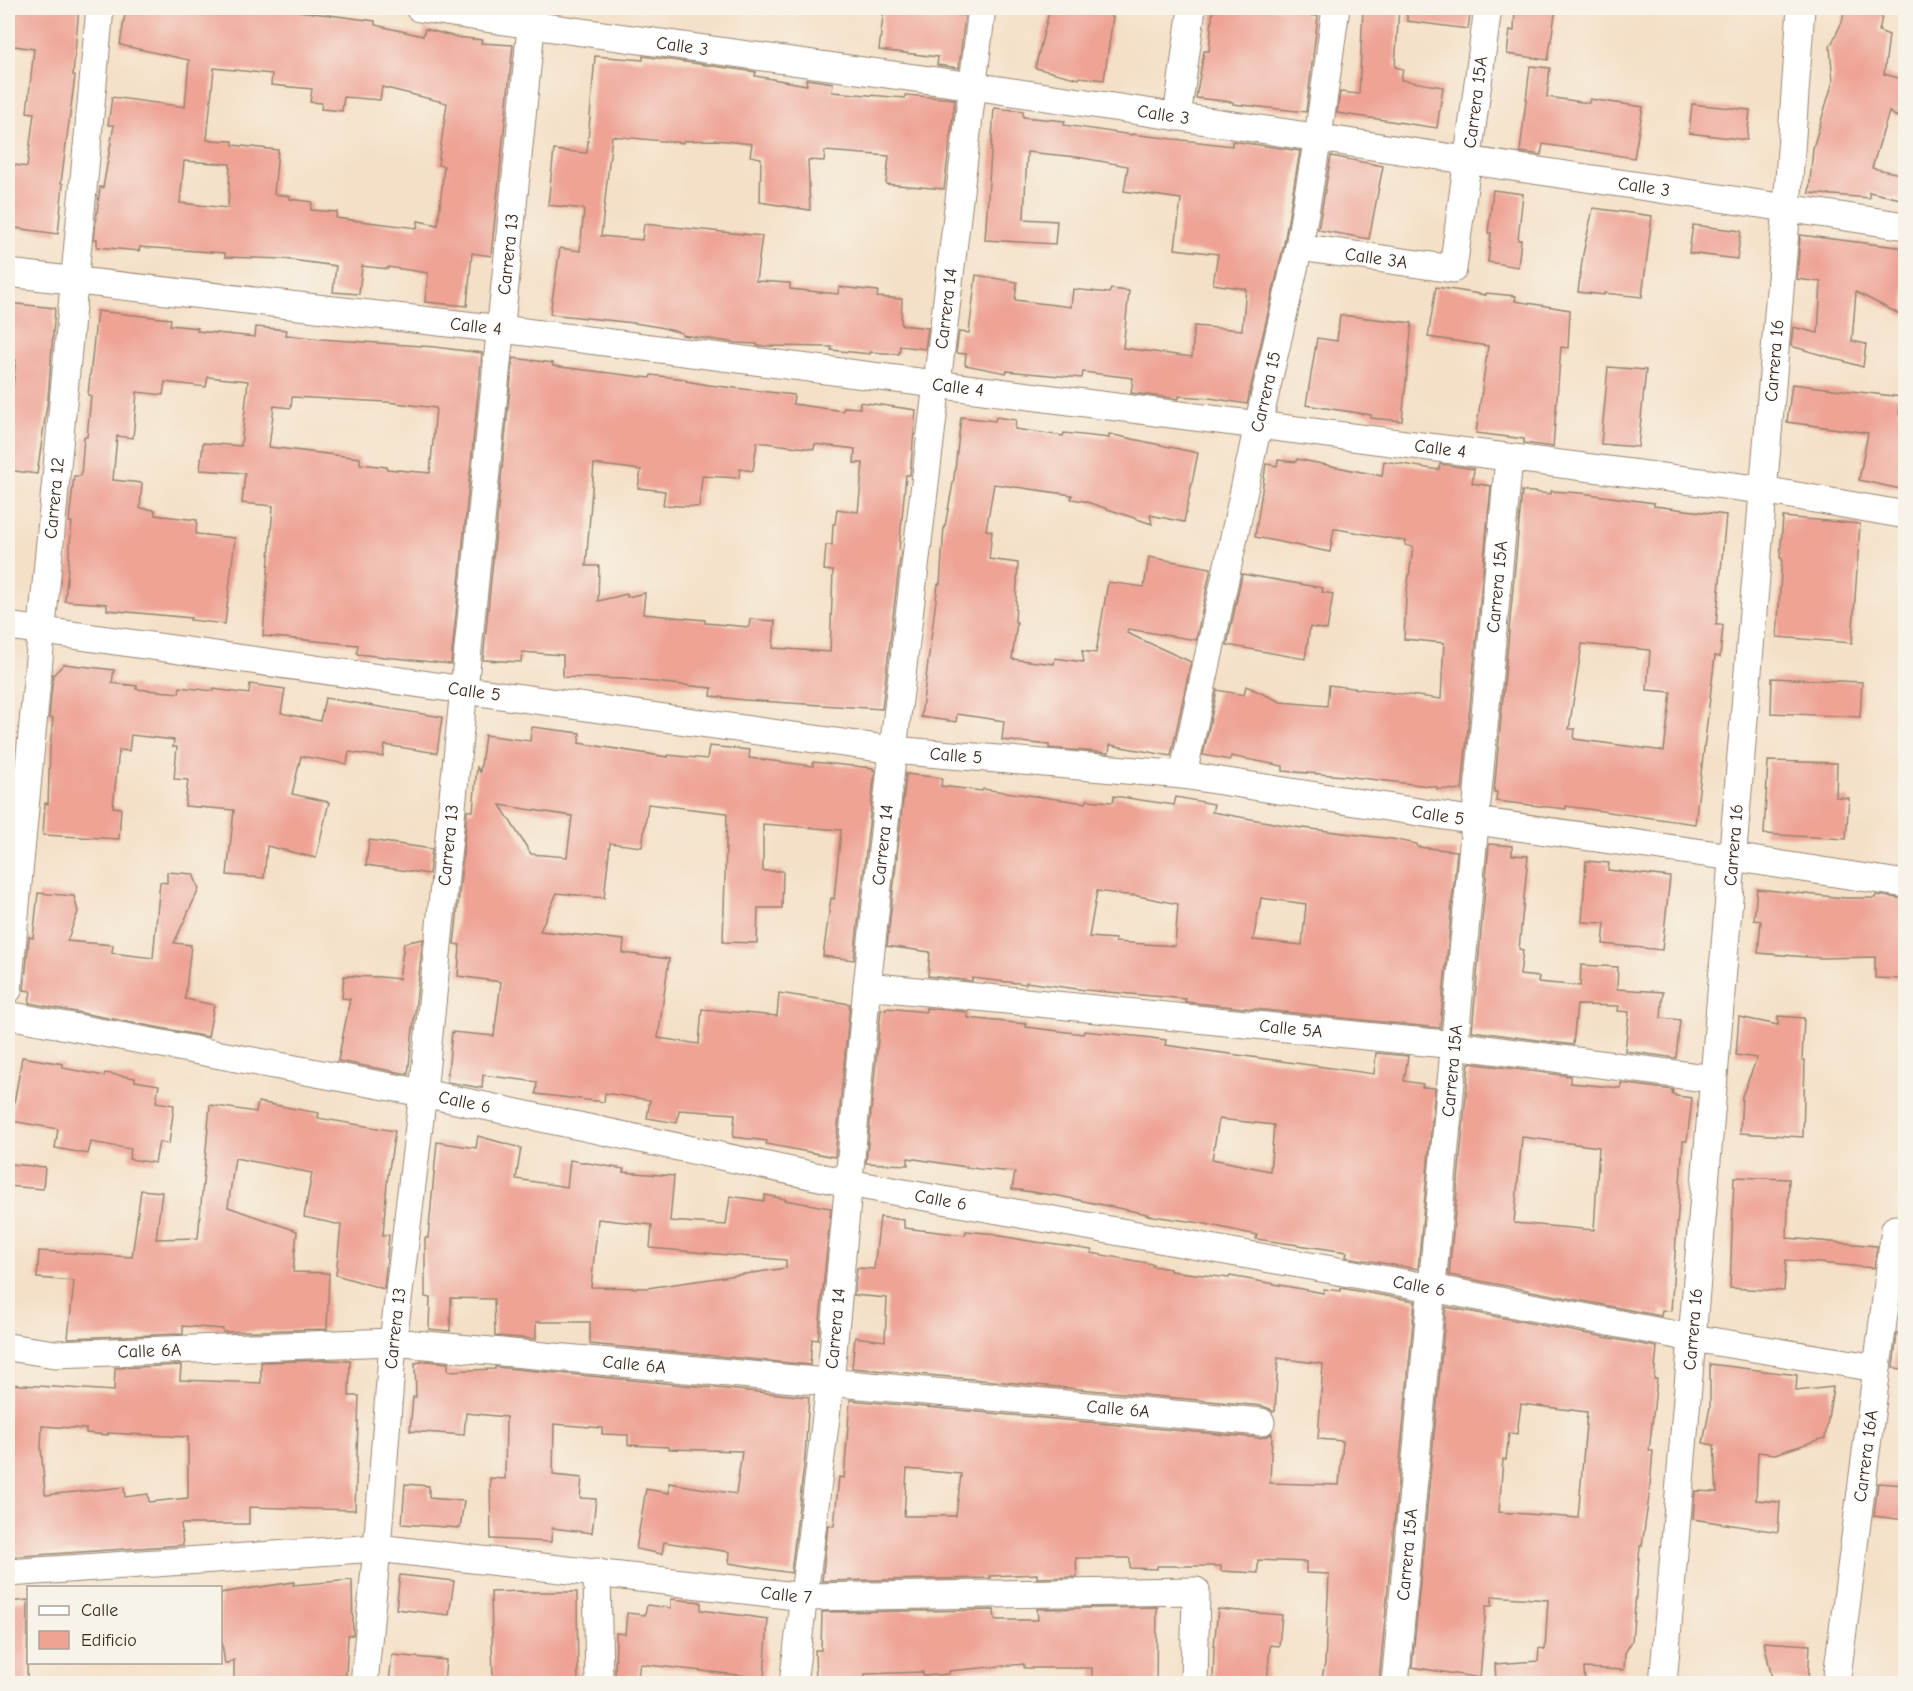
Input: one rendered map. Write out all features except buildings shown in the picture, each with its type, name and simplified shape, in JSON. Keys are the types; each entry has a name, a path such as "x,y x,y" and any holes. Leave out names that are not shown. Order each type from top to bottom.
{"street":[{"name":"Carrera 12","path":"8,990 100,8"},
{"name":"Calle 3","path":"419,8 532,16 973,86 1905,226"},
{"name":"Carrera 14","path":"793,1683 830,1383 867,986 893,750 982,8"},
{"path":"1177,117 1192,8"},
{"name":"Carrera 15","path":"1183,775 1258,425 1299,247 1318,137 1336,8"},
{"name":"Carrera 15A","path":"1453,269 1488,8"},
{"name":"Carrera 16","path":"1663,1683 1787,207 1801,8"},
{"name":"Carrera 13","path":"364,1683 393,1342 423,1093 532,16"},
{"name":"Calle 3A","path":"1299,247 1453,269"},
{"name":"Calle 4","path":"8,273 501,329 1258,425 1763,490 1905,515"},
{"name":"Carrera 15A","path":"1395,1683 1509,458"},
{"name":"Calle 5","path":"8,626 893,750 1183,775 1905,884"},
{"name":"Calle 5A","path":"867,986 1455,1046 1713,1079"},
{"name":"Calle 6","path":"8,1014 423,1093 848,1183 1432,1288 1692,1338 1877,1368"},
{"name":"Carrera 16A","path":"1836,1683 1877,1368 1900,1230"},
{"name":"Calle 6A","path":"8,1347 55,1354 393,1342 1261,1422"},
{"name":"Calle 7","path":"8,1573 377,1548 804,1597 1196,1591 1194,1683"},
{"path":"597,1572 599,1683"}]}
